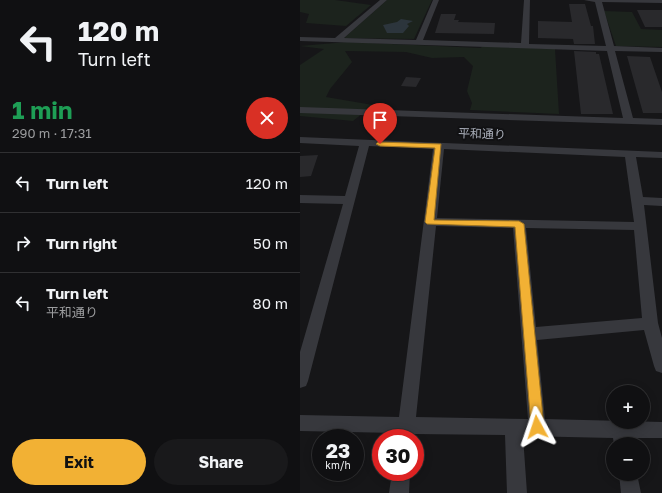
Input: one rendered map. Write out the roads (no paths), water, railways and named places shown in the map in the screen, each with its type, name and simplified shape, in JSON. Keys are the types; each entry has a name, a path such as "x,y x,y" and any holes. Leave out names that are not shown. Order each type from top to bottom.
{"street":[{"path":"337,40 384,0"},
{"path":"419,42 436,0"},
{"path":"525,45 527,0"},
{"path":"587,0 662,1"},
{"path":"598,0 629,121"},
{"path":"300,39 662,50"},
{"path":"300,110 662,122"},
{"name":"平和通り","path":"300,140 662,154"},
{"path":"300,381 366,143"},
{"path":"406,429 439,146"},
{"path":"630,153 640,226 650,323 662,366"},
{"path":"300,200 350,200"},
{"path":"637,201 662,202"},
{"path":"430,222 640,226"},
{"path":"519,224 537,427"},
{"path":"529,334 650,323"},
{"path":"300,423 380,429"},
{"path":"513,427 517,493"},
{"path":"424,430 537,427 622,436 662,430"},
{"path":"399,493 400,481"},
{"path":"629,481 631,493"}]}
